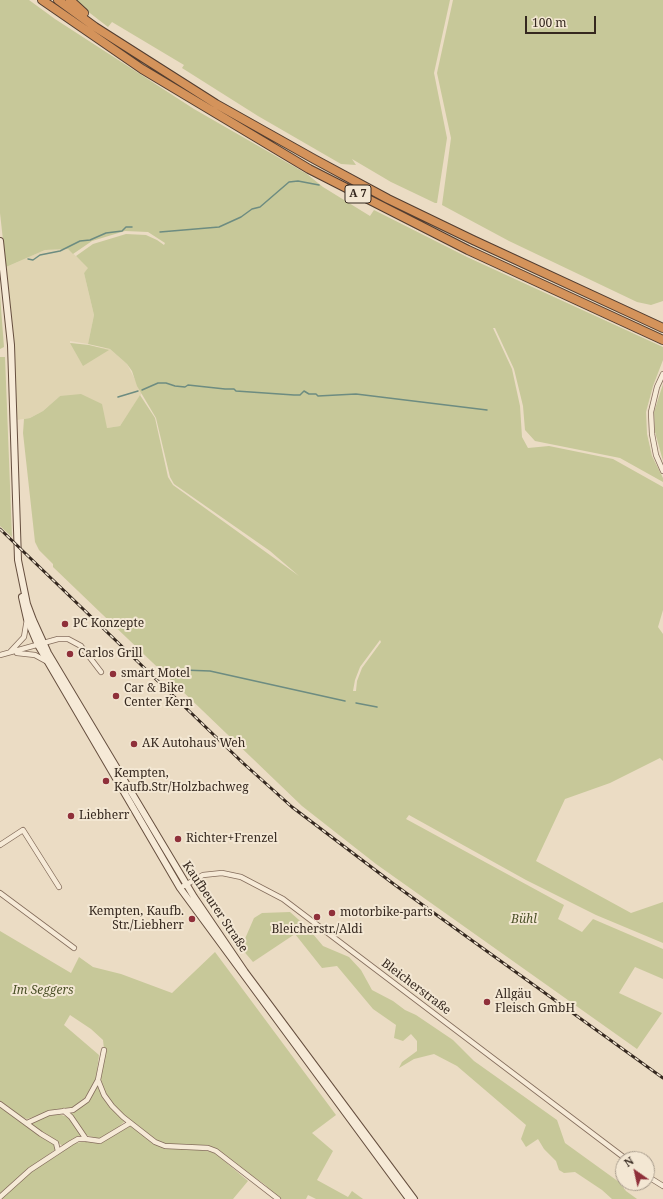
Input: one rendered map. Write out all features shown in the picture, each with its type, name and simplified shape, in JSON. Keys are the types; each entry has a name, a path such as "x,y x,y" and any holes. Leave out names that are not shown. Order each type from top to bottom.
{"highway":[{"name":"A 7","path":"42,0 142,69 309,169 468,250 663,340"},
{"name":"A 7","path":"58,0 95,27 216,104 314,160 466,236 663,328"},
{"path":"70,0 86,15 95,27"}],"main road":[{"name":"Kaufbeurer Straße","path":"0,241 12,359 18,578 27,619 40,644 199,917 409,1199"},
{"name":"Kaufbeurer Straße","path":"18,560 27,604 46,661 182,886 414,1199"}],"street":[{"path":"663,374 657,387 651,412 653,441 663,471"},
{"path":"9,653 24,637 27,619"},
{"path":"0,655 64,638 77,642 90,655 101,672"},
{"path":"9,653 31,654 46,661"},
{"path":"0,844 23,830 59,887"},
{"name":"Bleicherstraße","path":"182,886 203,875 222,873 241,877 283,900 615,1151"},
{"path":"0,893 74,948"},
{"path":"26,1123 49,1113 73,1110 86,1100 98,1080 104,1050"},
{"path":"98,1080 104,1095 112,1106 130,1123 155,1142 165,1146 202,1147 216,1151 278,1199"},
{"path":"0,1104 56,1143 58,1151"},
{"path":"64,1111 71,1117 86,1139"},
{"path":"0,1197 30,1170 78,1139 100,1141 130,1123"}],"shaded area":[{"path":"68,249 89,268 84,273 94,315 88,344 70,341 70,343 110,349 127,364 142,393 120,426 107,428 60,396 43,411 30,418 17,420 13,343 6,267 45,250"}],"green space":[{"name":"Bühl","path":"0,0 29,0 55,19 194,109 307,174 323,187 370,216 374,210 467,257 663,347 663,360 653,386 646,412 647,434 652,456 663,478 663,482 620,458 535,441 525,430 523,406 514,369 495,328 493,328 512,369 520,406 522,437 528,448 549,446 613,459 663,487 663,610 658,627 663,634 663,761 660,758 610,783 565,799 536,861 631,913 663,902 663,943 596,915 526,880 409,815 406,819 564,905 558,919 582,932 593,919 663,949 663,979 635,967 619,993 662,1013 637,1049 376,864 302,806 53,567 53,564 39,550 35,542 23,433 24,419 30,418 43,411 60,396 81,394 102,404 107,428 120,426 140,395 155,418 168,477 173,485 299,576 270,551 174,484 170,477 156,418 137,386 132,371 127,364 110,349 88,344 94,315 84,273 88,268 76,256 93,244 126,234 146,235 164,245 165,243 148,232 125,231 92,241 73,254 68,249 45,250 6,267 0,213","holes":["380,640 381,642 362,668 357,681 356,691 353,691 360,667"]},
{"path":"73,0 450,0 434,73 447,138 437,203 391,182 352,159 356,165 341,164 258,116 182,68 184,65 112,22 108,27"},
{"path":"453,0 663,0 663,301 651,305 637,302 509,241 442,205 451,138 437,73"},
{"path":"0,295 4,347 0,349"},
{"path":"70,343 89,345 109,350 83,366"},
{"path":"0,357 5,357 12,537 0,526"},
{"path":"663,384 663,461 655,432 654,412"},
{"path":"290,912 307,927 323,946 349,957 361,970 372,990 416,1015 453,1040 474,1061 557,1120 565,1143 615,1179 615,1191 626,1191 637,1199 612,1199 602,1190 575,1172 564,1173 559,1170 556,1161 544,1149 538,1139 526,1147 521,1139 526,1125 457,1066 434,1054 414,1059 399,1068 402,1062 417,1051 417,1041 411,1034 403,1041 394,1038 396,1025 373,1009 337,966 322,968 295,934 253,962 241,948 254,918 262,913"},
{"name":"Im Seggers","path":"0,931 71,973 79,957 93,967 121,974 172,993 215,952 336,1115 312,1133 333,1151 317,1180 348,1197 352,1191 363,1199 316,1199 308,1195 306,1199 280,1199 264,1184 209,1146 166,1145 156,1140 131,1122 113,1105 102,1087 103,1040 91,1029 70,1015 64,1025 99,1055 96,1079 85,1098 72,1108 49,1112 27,1119 21,1117 0,1102"},
{"path":"97,1086 125,1121 114,1131 99,1139 86,1135 70,1112 74,1111"},
{"path":"0,1107 54,1143 56,1149 28,1169 0,1194"},
{"path":"58,1114 68,1117 82,1135 63,1146 33,1127 32,1124 33,1121 40,1118"},
{"path":"130,1126 137,1129 154,1143 215,1153 248,1181 233,1199 1,1199 31,1171 58,1155 71,1144 87,1141 100,1143"}],"waterway":[{"path":"160,232 219,227 241,217 252,209 260,207 289,182 298,181 319,185"},
{"path":"28,259 33,260 40,255 60,251 80,241 90,240 106,233 122,231 126,227 132,227"},
{"path":"142,390 158,383 166,383 185,387 188,385 234,389 236,391 294,395 300,395 304,391 309,394 316,394 318,396 356,394 487,410"},
{"path":"118,397 138,391"},
{"path":"183,670 210,671 345,701"},
{"path":"356,703 377,707"}],"railway":[{"path":"0,529 243,763 292,807 395,885 663,1078"}],"place":[{"name":"PC Konzepte","path":"65,624"},
{"name":"Carlos Grill","path":"70,654"},
{"name":"smart Motel","path":"113,674"},
{"name":"Car & Bike Center Kern","path":"116,696"},
{"name":"AK Autohaus Weh","path":"134,744"},
{"name":"Kempten, Kaufb.Str/Holzbachweg","path":"106,781"},
{"name":"Liebherr","path":"71,816"},
{"name":"Richter+Frenzel","path":"178,839"},
{"name":"motorbike-parts","path":"332,913"},
{"name":"Bleicherstr./Aldi","path":"317,917"},
{"name":"Kempten, Kaufb. Str./Liebherr","path":"192,919"},
{"name":"Allgäu Fleisch GmbH","path":"487,1002"}]}
